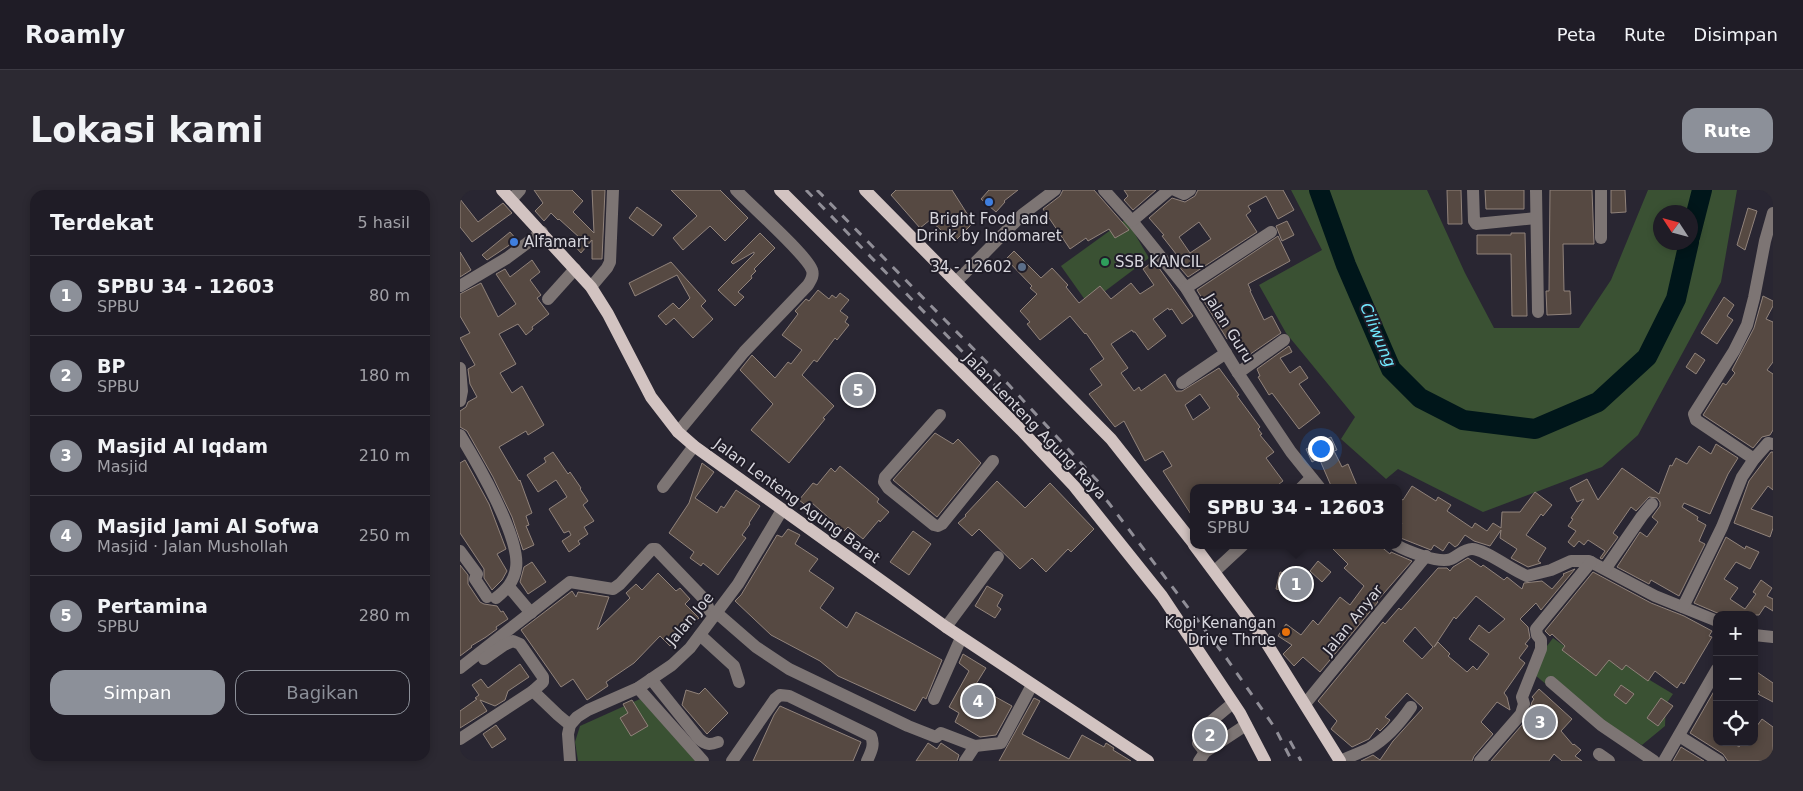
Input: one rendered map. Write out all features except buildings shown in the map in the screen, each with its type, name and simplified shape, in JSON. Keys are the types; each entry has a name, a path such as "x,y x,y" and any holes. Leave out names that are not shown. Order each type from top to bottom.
{"main road":[{"name":"Jalan Lenteng Agung Raya","path":"780,190 1074,486 1162,596 1233,703 1265,761"},
{"path":"868,191 1111,439 1190,540"},
{"name":"Jalan Lenteng Agung Barat","path":"508,192 591,287 608,314 651,397 678,432 694,446 961,638 1148,761"},
{"path":"1197,549 1264,639 1340,761"},
{"path":"1306,707 1330,761"}],"street":[{"path":"591,287 610,262 613,190"},
{"path":"678,432 744,352 808,285 813,277 811,269 796,250 736,190"},
{"path":"956,282 1024,214 1055,190"},
{"name":"Jalan Guru","path":"1104,190 1132,221 1186,288 1238,373 1291,452 1316,484"},
{"path":"1132,221 1169,190"},
{"path":"1175,190 1184,194 1190,190"},
{"path":"1473,190 1474,221 1476,224 1536,218"},
{"path":"1536,190 1538,312"},
{"path":"1601,190 1601,238"},
{"path":"1754,459 1696,420 1694,414 1734,351 1746,325 1754,298 1761,256 1773,212"},
{"path":"460,286 491,268 542,232"},
{"path":"1186,288 1271,232"},
{"path":"548,300 575,268"},
{"path":"1238,373 1284,340"},
{"path":"1182,383 1226,353"},
{"path":"460,368 462,391 460,401"},
{"path":"940,415 885,477 884,482 888,488 934,525 938,526 942,524 993,462"},
{"path":"460,435 471,452 506,520 514,550 516,567 509,587 491,597 475,579 477,574 460,551"},
{"path":"1683,607 1722,527 1742,477 1754,459 1771,444"},
{"path":"663,487 694,446"},
{"path":"460,460 471,452"},
{"path":"1305,484 1311,478"},
{"path":"1606,568 1652,504"},
{"name":"Jalan Joe","path":"570,725 577,717 588,710 638,688 672,666 690,648 738,584 782,510"},
{"path":"1402,547 1444,560 1451,559 1471,549 1480,551 1527,576 1551,570 1571,561 1591,562 1606,568 1655,596 1713,619"},
{"path":"460,668 570,582 613,589 620,584 648,552 656,549 706,601 709,610 718,613 756,647 789,669 908,726 936,737 941,733 976,745 1001,743 1032,685"},
{"path":"1215,571 1239,549"},
{"name":"Jalan Anyar","path":"1306,707 1426,556"},
{"path":"946,627 998,557"},
{"path":"1480,761 1521,714 1524,704 1522,697 1541,649 1541,640 1537,635 1536,629 1591,562"},
{"path":"509,587 531,613"},
{"path":"700,635 734,666 739,682"},
{"path":"1758,635 1773,637"},
{"path":"934,699 961,638"},
{"path":"460,675 513,641 524,648 543,676 543,682 533,691 460,739"},
{"path":"1664,761 1713,676"},
{"path":"651,679 699,739 710,745 718,742"},
{"path":"1551,682 1601,725 1654,761"},
{"path":"638,688 703,761"},
{"path":"533,691 570,725 568,734 570,761"},
{"path":"732,761 775,699 780,696 789,696 871,736 873,742 867,761"},
{"path":"1233,703 1209,723 1198,743 1202,757 1246,725"},
{"path":"1340,761 1368,749 1386,738 1411,707"},
{"path":"1585,721 1646,761"},
{"path":"1679,736 1719,761"},
{"path":"965,761 976,745"}],"green space":[{"path":"1291,190 1427,190 1465,273 1494,328 1579,328 1611,280 1648,190 1737,190 1721,282 1638,435 1602,467 1483,512 1398,469 1386,479 1341,439 1355,417 1286,333 1259,285 1322,250"},
{"name":"SSB KANCIL","path":"1126,219 1149,258 1088,304 1061,266"},
{"path":"1553,638 1588,663 1603,652 1673,694 1666,704 1665,726 1642,745 1571,705 1529,670"},
{"path":"640,699 696,761 578,761 575,742 580,726"}],"waterway":[{"name":"Ciliwung","path":"1319,190 1346,265 1391,369 1420,398 1463,420 1535,429 1598,402 1647,357 1676,299 1687,250"},
{"name":"Ciliwung","path":"1698,206 1702,190"}],"railway":[{"path":"806,190 1108,502 1227,659 1275,728 1292,761"},
{"path":"817,190 1009,385 1104,488"},
{"path":"1290,741 1301,761"}],"place":[{"name":"Bright Food and Drink by Indomaret","path":"989,202"},
{"name":"Alfamart","path":"514,242"},
{"name":"SSB KANCIL","path":"1105,262"},
{"name":"34 - 12602","path":"1022,267"},
{"name":"Pertamina","path":"858,390"},
{"name":"SPBU 34 - 12603","path":"1296,584"},
{"name":"Kopi Kenangan Drive Thrue","path":"1286,632"},
{"name":"Masjid Jami Al Sofwa","path":"978,701"},
{"name":"Masjid Al Iqdam","path":"1540,722"},
{"name":"BP","path":"1210,735"}]}
